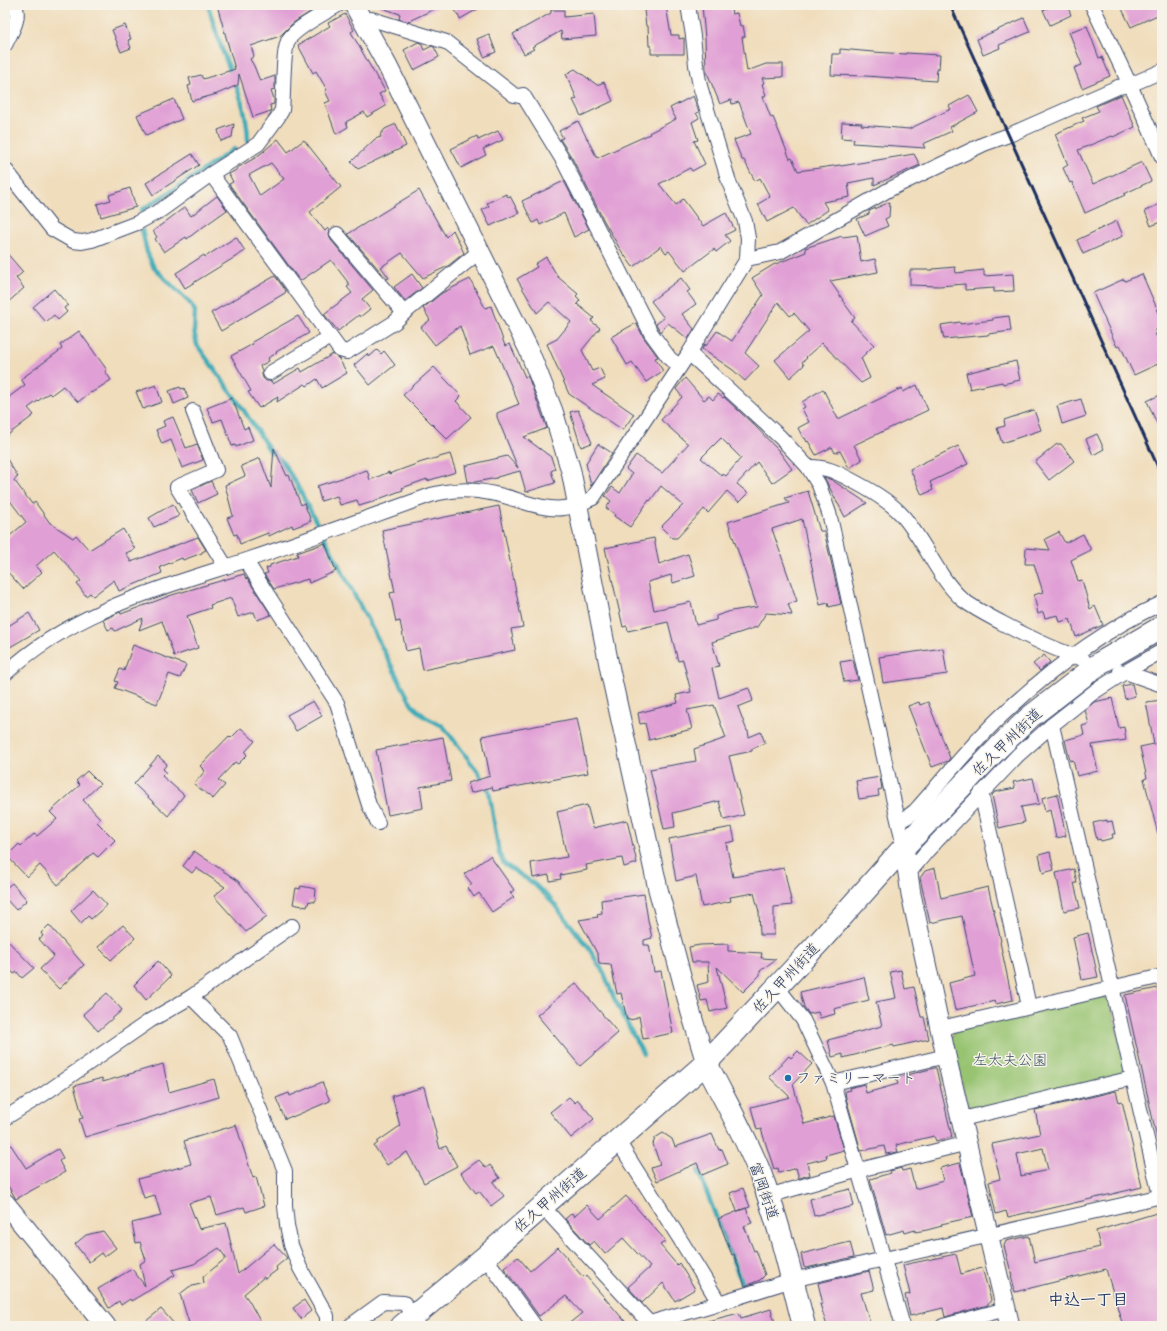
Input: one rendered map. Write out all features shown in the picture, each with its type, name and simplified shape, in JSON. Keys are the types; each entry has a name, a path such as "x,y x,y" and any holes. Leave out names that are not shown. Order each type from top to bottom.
{"main road":[{"path":"354,5 364,21 528,348 554,411 571,470 607,652 658,889 706,1063"},
{"name":"佐久甲州街道","path":"408,1321 485,1257 706,1063 904,847 999,747 1030,717 1100,663 1162,627"},
{"path":"904,847 911,894 946,1056 990,1235 1008,1317"},
{"name":"富岡街道","path":"706,1063 760,1173 768,1196 804,1326"},
{"path":"5,1204 106,1326"}],"street":[{"path":"5,169 52,229 73,241 82,242 92,240 137,223 161,210 211,174 258,144 282,110 285,53 290,38 338,5"},
{"path":"5,674 19,661 76,623 94,614 183,580 246,561 431,495 458,490 492,493 529,504 563,508 578,505 593,498 689,354 747,259 748,238 745,221 729,182 700,86 688,5"},
{"path":"1092,5 1130,85 1162,158"},
{"path":"5,45 15,24 19,7"},
{"path":"364,21 370,19 378,21 446,42 514,95 523,95 564,162 652,333 670,359 680,366"},
{"path":"747,259 780,252 890,190 984,144 1009,135 1118,87 1130,85 1162,71"},
{"path":"211,174 340,350 347,352 395,322 480,251"},
{"path":"337,234 404,313"},
{"path":"270,373 330,337"},
{"path":"689,354 780,437 808,467 819,485 829,513 904,847"},
{"path":"193,411 216,470 178,487 226,567"},
{"path":"808,467 818,466 832,470 881,497 900,514 912,528 949,587 964,600 985,614 1023,634 1078,657"},
{"path":"246,561 337,703 369,805 378,823"},
{"path":"899,821 915,811 999,719 1032,689 1078,657 1117,627 1162,602"},
{"path":"908,874 981,793 1018,755 1052,725 1120,671 1162,651"},
{"path":"1120,671 1162,686"},
{"path":"542,1206 651,1324 792,1280 1161,1196 1052,725"},
{"path":"981,793 1029,1006"},
{"path":"5,1118 44,1094 151,1020 191,996 292,926"},
{"path":"941,1028 1113,986 1162,976"},
{"path":"777,987 803,1020 833,1083 904,1326"},
{"path":"191,996 230,1036 285,1171 285,1206 291,1245 300,1268 327,1316 327,1326"},
{"path":"833,1083 946,1056"},
{"path":"962,1118 1133,1078"},
{"path":"618,1141 656,1204 690,1254 719,1303"},
{"path":"768,1196 859,1170 968,1143"},
{"path":"485,1257 535,1326"},
{"path":"350,1326 383,1302 404,1304 408,1321"},
{"path":"943,1326 1008,1317"}],"green space":[{"name":"左太夫公園","path":"1102,996 1110,1000 1127,1070 1122,1075 975,1110 968,1108 951,1041 954,1031"}],"building":[{"path":"217,5 321,5 293,23 280,36 251,46 254,56 250,59 260,81 275,76 275,89 271,90 274,104 270,105 271,111 253,117 239,74 238,85 217,94 192,101 188,86 191,85 189,78 201,75 203,79 235,69"},
{"path":"379,5 443,5 411,20 410,22 399,19 400,14 379,7"},
{"path":"452,5 485,5 460,19"},
{"path":"702,5 730,5 732,14 737,13 740,26 743,25 745,37 742,37 747,71 766,64 783,64 783,77 762,78 764,83 762,84 766,95 763,97 790,159 792,158 798,171 841,166 914,154 920,165 874,185 874,178 848,183 850,197 823,202 828,210 806,225 794,208 767,222 758,204 770,197 760,178 755,181 744,160 742,160 734,140 751,134 739,102 732,104 731,100 720,104 706,70"},
{"path":"1054,5 1067,5 1071,15 1050,25 1043,10"},
{"path":"1120,5 1162,5 1162,13 1131,27"},
{"path":"666,6 671,35 679,35 679,39 684,38 684,54 651,54 648,26 646,26 644,10"},
{"path":"551,10 564,10 564,17 594,14 596,36 562,39 561,31 532,47 534,49 524,54 513,34 551,13"},
{"path":"345,14 354,30 351,32 385,91 379,94 386,106 367,117 364,112 346,122 348,127 336,134 325,103 330,101 325,91 327,90 316,71 313,73 298,45 330,26 328,23"},
{"path":"1024,18 1030,32 999,45 1000,48 983,55 977,39"},
{"path":"125,25 131,39 128,40 131,48 121,52 112,30"},
{"path":"1087,26 1099,58 1102,57 1110,76 1082,88 1074,68 1082,65 1069,32"},
{"path":"489,34 496,52 484,57 477,39"},
{"path":"418,42 421,43 424,50 432,46 434,47 439,57 414,70 404,50"},
{"path":"840,49 940,55 936,81 831,75 832,54 840,54"},
{"path":"575,69 597,85 604,82 613,101 581,116 573,100 577,99 566,74"},
{"path":"969,95 978,112 950,127 952,131 923,144 925,148 853,143 854,139 841,138 842,122 909,129 951,109 949,106"},
{"path":"1121,95 1135,127 1078,150 1093,184 1142,162 1151,181 1124,194 1125,195 1085,213 1072,182 1070,183 1063,168 1068,165 1055,134 1084,121 1082,118 1099,111 1096,106"},
{"path":"693,96 699,112 696,113 699,118 692,122 698,140 694,141 705,164 692,171 690,168 659,184 676,205 683,199 703,226 726,213 735,230 725,235 730,241 716,252 714,249 685,271 669,251 666,253 661,246 633,267 620,249 604,221 572,158 560,139 563,138 559,131 578,121 597,158 650,134 649,133 676,119 670,108"},
{"path":"174,99 182,119 146,135 137,115"},
{"path":"234,124 232,137 221,141 218,130"},
{"path":"396,124 406,146 358,169 351,162 375,139 381,137 380,135 385,129"},
{"path":"498,131 503,140 483,149 486,155 461,168 451,149 477,136 478,140"},
{"path":"278,139 288,152 304,140 341,187 310,212 325,231 328,228 330,230 329,235 331,240 373,290 362,299 370,309 360,317 359,315 338,331 324,314 352,293 347,287 350,285 331,260 300,281 229,184 233,182 229,174 255,158","holes":["271,163 284,179 260,196 249,175"]},
{"path":"192,154 199,165 153,195 146,183"},
{"path":"564,181 589,229 574,237 564,213 540,225 538,220 533,223 522,201"},
{"path":"130,188 136,207 101,217 97,204 111,200 109,195"},
{"path":"419,190 446,237 453,230 464,253 448,266 423,278 402,253 381,267 389,278 387,279 348,234"},
{"path":"506,194 508,197 510,196 519,213 490,226 482,210 489,206 487,203"},
{"path":"217,196 227,210 187,239 186,237 164,252 155,239 157,237 153,231 185,207 191,216"},
{"path":"890,202 889,217 885,219 888,226 865,236 857,219 869,214 869,211"},
{"path":"1162,203 1162,221 1151,226 1145,211"},
{"path":"1117,221 1123,236 1083,254 1077,240"},
{"path":"857,235 861,262 875,259 878,272 830,281 855,318 851,321 874,345 861,358 870,378 861,383 822,343 806,357 807,358 802,362 804,365 790,378 775,360 809,331 794,313 790,316 778,302 745,353 759,366 745,381 733,370 702,349 717,331 732,341 763,295 752,278 773,265 806,252 805,248 842,236"},
{"path":"236,237 245,251 185,288 176,273 204,255 205,257"},
{"path":"5,251 23,272 16,278 24,288 5,305"},
{"path":"546,257 558,277 578,294 576,296 580,300 577,304 594,318 591,321 600,328 582,350 592,371 600,368 605,379 592,385 634,414 623,430 569,394 547,344 557,339 571,322 549,302 537,313 517,279 537,267 535,264"},
{"path":"955,267 956,273 984,270 984,276 1013,274 1014,291 994,292 994,288 965,290 965,284 939,286 910,285 910,270 933,270"},
{"path":"412,274 422,288 405,301 394,287"},
{"path":"1142,274 1162,320 1162,327 1154,331 1162,349 1162,362 1134,375 1120,345 1117,347 1093,293 1124,279 1125,281"},
{"path":"275,276 286,291 285,293 221,331 211,313"},
{"path":"681,278 690,290 687,292 696,304 682,314 694,329 688,339 668,323 661,332 656,324 664,318 651,301"},
{"path":"470,279 485,308 491,306 505,346 510,344 525,377 527,376 529,379 547,428 524,437 551,457 555,469 551,471 555,483 526,492 520,471 497,478 468,482 465,466 507,456 518,468 497,417 497,413 519,404 494,346 470,355 460,326 435,345 421,327 430,320 423,308 442,293"},
{"path":"54,289 68,305 64,308 67,312 58,320 54,315 46,322 33,307"},
{"path":"298,316 309,333 268,358 269,361 260,366 263,378 266,381 271,381 273,384 300,368 302,372 333,354 339,359 347,373 322,388 317,379 307,386 305,384 277,402 278,397 259,408 248,392 251,391 231,356 253,344 252,342"},
{"path":"1009,316 1011,331 988,335 944,339 941,325 993,320 993,318"},
{"path":"636,323 644,338 658,357 655,358 663,371 646,382 632,362 627,365 611,337"},
{"path":"79,331 107,370 105,371 111,380 78,402 63,386 51,395 49,393 28,408 34,415 5,437 5,400 25,385 21,379 62,349 60,345"},
{"path":"377,350 381,354 384,351 395,365 370,385 354,365 367,354 369,357"},
{"path":"1016,361 1020,380 1003,384 1002,382 970,389 966,373"},
{"path":"434,367 461,396 456,401 471,417 447,439 403,395"},
{"path":"685,378 704,400 709,396 713,400 718,394 723,398 724,397 779,451 792,469 772,483 757,462 737,484 748,493 739,502 727,491 708,513 704,509 677,538 672,538 661,527 683,505 661,486 630,527 614,516 615,514 606,508 611,501 605,496 612,487 620,493 632,474 626,469 636,455 662,473 688,444 661,420 682,397 676,389","holes":["721,438 741,458 726,476 723,474 722,476 701,458"]},
{"path":"156,385 162,402 143,409 136,392"},
{"path":"917,385 928,410 854,445 862,460 849,468 840,451 835,453 832,447 816,455 808,441 807,442 805,438 803,438 798,428 809,422 802,409 805,407 802,402 823,389 838,419 902,388 903,392"},
{"path":"180,387 181,389 184,388 188,398 174,404 169,391"},
{"path":"1162,394 1162,435 1147,401"},
{"path":"232,398 244,429 248,427 253,440 236,447 235,445 232,446 222,419 213,422 207,408"},
{"path":"1081,399 1086,416 1062,424 1057,406"},
{"path":"578,410 592,443 581,447 570,412"},
{"path":"1034,410 1041,430 1002,443 997,428 1005,426 1004,420"},
{"path":"173,417 186,448 197,444 203,460 182,468 171,440 162,444 156,430 165,426 163,421"},
{"path":"1097,434 1104,449 1093,455 1086,439"},
{"path":"598,444 612,453 591,486 586,463"},
{"path":"1057,444 1061,444 1074,461 1049,480 1035,462"},
{"path":"958,446 968,464 930,482 933,490 922,495 910,469"},
{"path":"274,448 287,476 289,475 301,505 304,503 311,521 293,528 292,525 269,536 268,533 240,544 237,534 234,535 227,518 233,516 225,485 245,476 241,466 260,458 271,488"},
{"path":"450,454 456,472 427,481 427,479 402,488 403,490 376,501 359,506 357,500 340,505 337,496 321,501 317,486 367,470 370,480 389,472 389,474"},
{"path":"5,456 18,477 14,480 32,504 35,502 50,523 73,538 76,535 89,550 123,529 135,549 126,553 131,562 198,537 206,550 202,553 183,560 182,558 160,567 162,573 119,591 114,580 93,596 90,593 86,596 77,584 81,581 54,550 36,566 42,572 23,589 5,569 5,540 26,522 5,494"},
{"path":"824,477 832,480 867,503 845,517"},
{"path":"211,481 217,494 198,503 192,490"},
{"path":"808,491 820,531 824,531 841,604 829,607 828,603 820,605 802,519 772,529 797,601 788,604 792,615 766,613 757,627 712,642 719,666 712,668 719,698 749,688 753,701 738,707 749,737 761,732 765,743 752,749 752,751 729,756 744,815 724,820 719,801 673,813 675,827 664,829 650,769 696,761 694,749 726,738 714,705 687,710 692,729 649,740 645,723 640,724 638,713 678,703 676,695 691,692 683,660 678,661 668,622 628,631 627,626 623,627 605,548 654,538 659,564 688,554 695,576 673,583 671,575 648,582 654,610 691,602 696,625 716,620 716,616 731,611 757,607 728,522 789,503 785,498"},
{"path":"173,504 179,516 154,527 149,518"},
{"path":"499,506 523,627 511,629 515,650 423,670 419,648 406,651 400,621 396,622 390,593 395,592 382,530"},
{"path":"1059,532 1065,543 1083,534 1091,550 1071,560 1078,581 1082,580 1090,609 1095,606 1103,625 1076,637 1070,619 1060,622 1058,615 1045,618 1043,612 1038,614 1034,595 1043,592 1034,564 1025,564 1026,548 1050,550 1045,539"},
{"path":"325,543 336,571 309,583 308,579 274,589 264,574 268,573 266,568 270,567 270,565 298,556 297,553"},
{"path":"244,574 271,615 257,620 254,612 238,617 231,598 210,605 211,608 187,616 198,648 174,656 162,621 139,630 143,618 115,631 113,628 108,630 103,620 120,612 121,614 172,595"},
{"path":"29,613 39,630 5,650 5,628"},
{"path":"133,645 186,665 180,678 169,674 157,704 115,688 118,682 115,681 120,669 124,671"},
{"path":"943,648 947,674 883,683 879,657"},
{"path":"1044,655 1050,662 1040,671 1033,664"},
{"path":"853,660 858,680 844,682 840,662"},
{"path":"1132,684 1135,696 1125,699 1122,686"},
{"path":"1112,698 1119,728 1124,727 1126,740 1092,745 1098,771 1077,776 1073,760 1070,761 1065,740 1084,735 1082,726 1089,724 1085,710 1094,702"},
{"path":"1162,700 1162,834 1158,834 1144,779 1147,778 1140,747 1154,744 1146,702"},
{"path":"313,701 322,716 296,731 287,715"},
{"path":"919,702 920,705 928,702 950,758 948,761 932,767 908,706"},
{"path":"577,718 588,773 493,791 492,787 471,793 468,783 490,776 482,736"},
{"path":"241,728 255,741 245,752 247,755 238,764 235,762 218,780 225,785 213,799 194,784 205,771 200,766 229,736 231,738"},
{"path":"443,737 451,781 420,787 423,808 388,815 376,750"},
{"path":"158,756 167,764 163,769 166,772 162,776 184,795 168,816 134,784"},
{"path":"87,771 100,784 83,800 100,818 97,822 115,840 98,857 93,853 58,885 40,865 27,877 7,856 19,844 21,846 34,834 37,836 57,819 50,812 80,785 76,781"},
{"path":"880,777 882,789 878,790 879,796 859,799 856,781"},
{"path":"1033,778 1039,804 1021,807 1025,822 999,828 992,795 995,792 1015,788 1013,782"},
{"path":"1057,794 1066,836 1056,838 1050,810 1045,812 1042,798"},
{"path":"587,805 593,828 627,820 637,863 624,867 622,858 586,865 587,870 560,875 561,879 550,881 549,875 533,878 531,863 567,857 557,812"},
{"path":"1107,820 1107,822 1112,821 1115,834 1112,834 1113,838 1101,841 1100,839 1097,840 1093,823"},
{"path":"732,827 735,841 726,843 733,877 784,868 792,905 774,907 774,935 760,935 759,912 754,893 730,897 731,901 702,907 696,876 676,881 669,839"},
{"path":"194,851 238,881 267,916 246,932 214,896 225,887 196,868 192,873 183,866"},
{"path":"1050,852 1054,870 1043,873 1039,855"},
{"path":"490,856 514,890 510,893 514,897 492,912 479,893 474,897 468,888 472,884 464,874"},
{"path":"935,868 941,898 988,887 1013,1000 996,1004 995,1001 955,1010 949,983 975,976 962,916 930,923 920,878 925,871"},
{"path":"1074,869 1077,883 1074,883 1080,908 1064,911 1056,873"},
{"path":"12,883 27,900 16,910 5,898 5,889"},
{"path":"301,886 316,889 315,902 309,901 307,907 293,904 296,888 300,889"},
{"path":"93,890 107,905 91,919 88,916 81,923 71,911"},
{"path":"644,894 652,938 644,940 644,945 649,945 654,972 661,971 673,1033 643,1039 639,1016 635,1019 627,1020 621,993 617,994 611,965 599,964 598,955 579,920 598,917 597,914 602,913 601,900"},
{"path":"49,925 84,965 59,989 40,969 54,956 39,939 43,936 41,933"},
{"path":"123,925 135,938 111,960 98,947"},
{"path":"1088,933 1098,977 1082,980 1073,937"},
{"path":"5,938 34,968 22,978 17,972 14,974 5,963"},
{"path":"728,944 728,951 762,953 761,958 776,959 760,971 760,975 743,992 717,967 727,1008 710,1012 707,1000 701,1001 697,985 709,982 708,962 692,962 689,947"},
{"path":"158,961 171,976 146,1000 134,985"},
{"path":"901,970 905,989 914,987 921,1017 924,1017 929,1039 894,1047 893,1045 843,1058 843,1054 832,1057 828,1040 882,1026 876,1002 896,998 890,972"},
{"path":"864,977 869,1000 834,1009 835,1014 820,1018 818,1012 809,1014 804,1007 800,992"},
{"path":"576,983 618,1033 580,1066 537,1015"},
{"path":"1162,987 1162,1137 1157,1138 1125,995"},
{"path":"107,993 122,1010 98,1031 83,1014"},
{"path":"798,1051 812,1064 793,1084 804,1124 834,1116 844,1150 826,1155 827,1158 807,1163 810,1175 799,1178 796,1168 779,1173 778,1168 774,1169 761,1129 757,1130 751,1107 790,1097 769,1077 789,1056 791,1058"},
{"path":"163,1064 169,1092 214,1079 219,1097 85,1137 79,1119 83,1118 74,1086 102,1078 103,1082"},
{"path":"936,1068 952,1137 936,1141 934,1136 896,1145 898,1152 886,1154 884,1146 861,1151 845,1091 850,1090 849,1088 864,1084 866,1093 898,1084 896,1078"},
{"path":"322,1082 330,1101 285,1119 276,1098 289,1093 290,1096"},
{"path":"424,1087 440,1149 446,1146 457,1166 424,1183 407,1152 387,1165 374,1146 378,1143 377,1142 400,1126 392,1096"},
{"path":"1116,1091 1119,1102 1122,1101 1142,1187 1031,1213 1008,1217 1006,1211 996,1214 989,1182 1000,1179 992,1144 1040,1134 1035,1110","holes":["1043,1148 1048,1170 1021,1176 1017,1154"]},
{"path":"569,1097 575,1103 578,1100 594,1119 571,1138 550,1112"},
{"path":"236,1125 253,1178 256,1177 264,1206 246,1212 244,1207 217,1215 211,1197 189,1203 199,1229 226,1223 238,1274 274,1244 287,1258 276,1267 277,1270 265,1279 264,1277 244,1294 260,1321 248,1326 190,1326 180,1294 189,1287 204,1283 203,1277 226,1258 219,1248 194,1264 172,1270 175,1275 131,1301 130,1299 121,1305 119,1301 109,1308 98,1289 132,1269 145,1286 140,1264 146,1260 140,1242 136,1243 132,1223 161,1216 155,1195 144,1198 138,1179 191,1164 184,1141"},
{"path":"663,1133 672,1139 675,1147 712,1134 719,1150 722,1149 728,1164 702,1175 697,1163 657,1181 651,1168 660,1165 653,1144 655,1138"},
{"path":"5,1136 26,1168 58,1149 63,1158 59,1161 65,1172 16,1199 5,1181"},
{"path":"479,1160 486,1168 490,1165 500,1178 493,1182 504,1196 491,1206 479,1191 476,1193 461,1173"},
{"path":"960,1163 973,1217 941,1224 942,1226 927,1230 915,1232 915,1230 905,1233 904,1230 886,1235 870,1179 891,1173 890,1171 901,1168 902,1171 910,1169 915,1189 943,1181 940,1168"},
{"path":"743,1188 750,1207 737,1211 730,1193"},
{"path":"850,1189 854,1206 814,1216 810,1199"},
{"path":"626,1196 666,1241 660,1245 677,1265 679,1263 695,1289 675,1301 663,1283 642,1303 628,1287 650,1267 623,1238 605,1254 594,1241 589,1245 565,1219 572,1213 574,1217 587,1205 600,1219"},
{"path":"746,1208 752,1223 744,1226 754,1251 756,1250 765,1275 760,1280 745,1286 734,1254 732,1255 718,1219"},
{"path":"1160,1212 1162,1220 1162,1326 1123,1326 1106,1269 1015,1292 1004,1246 1006,1241 1029,1236 1035,1262 1100,1247 1096,1231"},
{"path":"103,1231 116,1248 104,1257 101,1253 89,1262 75,1244 86,1235"},
{"path":"850,1242 854,1257 806,1268 804,1267 801,1254"},
{"path":"558,1247 583,1277 585,1275 629,1326 566,1326 582,1313 566,1296 539,1316 504,1268 518,1257 530,1271"},
{"path":"956,1254 961,1274 982,1268 991,1300 988,1305 945,1317 943,1308 910,1316 905,1295 910,1294 903,1265"},
{"path":"869,1271 874,1290 861,1293 871,1326 827,1326 820,1304 823,1304 818,1283"},
{"path":"304,1300 311,1311 301,1319 293,1308"},
{"path":"161,1309 176,1326 140,1326"},
{"path":"771,1309 776,1326 704,1326 704,1322 739,1313 741,1318"}],"waterway":[{"path":"208,5 224,55 240,97 246,119 248,141"},
{"path":"142,210 234,149"},
{"path":"142,230 147,252 154,268 189,302 195,311 194,331 197,345 243,409 270,451 282,461 297,485 412,705 425,717 443,726 479,773 489,791 499,853 504,864 533,883 550,899 588,947 604,973 614,998 643,1054"},
{"path":"698,1170 744,1289"}],"railway":[{"path":"950,5 1162,476"}],"place":[{"name":"ファミリーマート","path":"788,1078"}],"district":[{"name":"中込一丁目","path":"1088,1299"}]}
